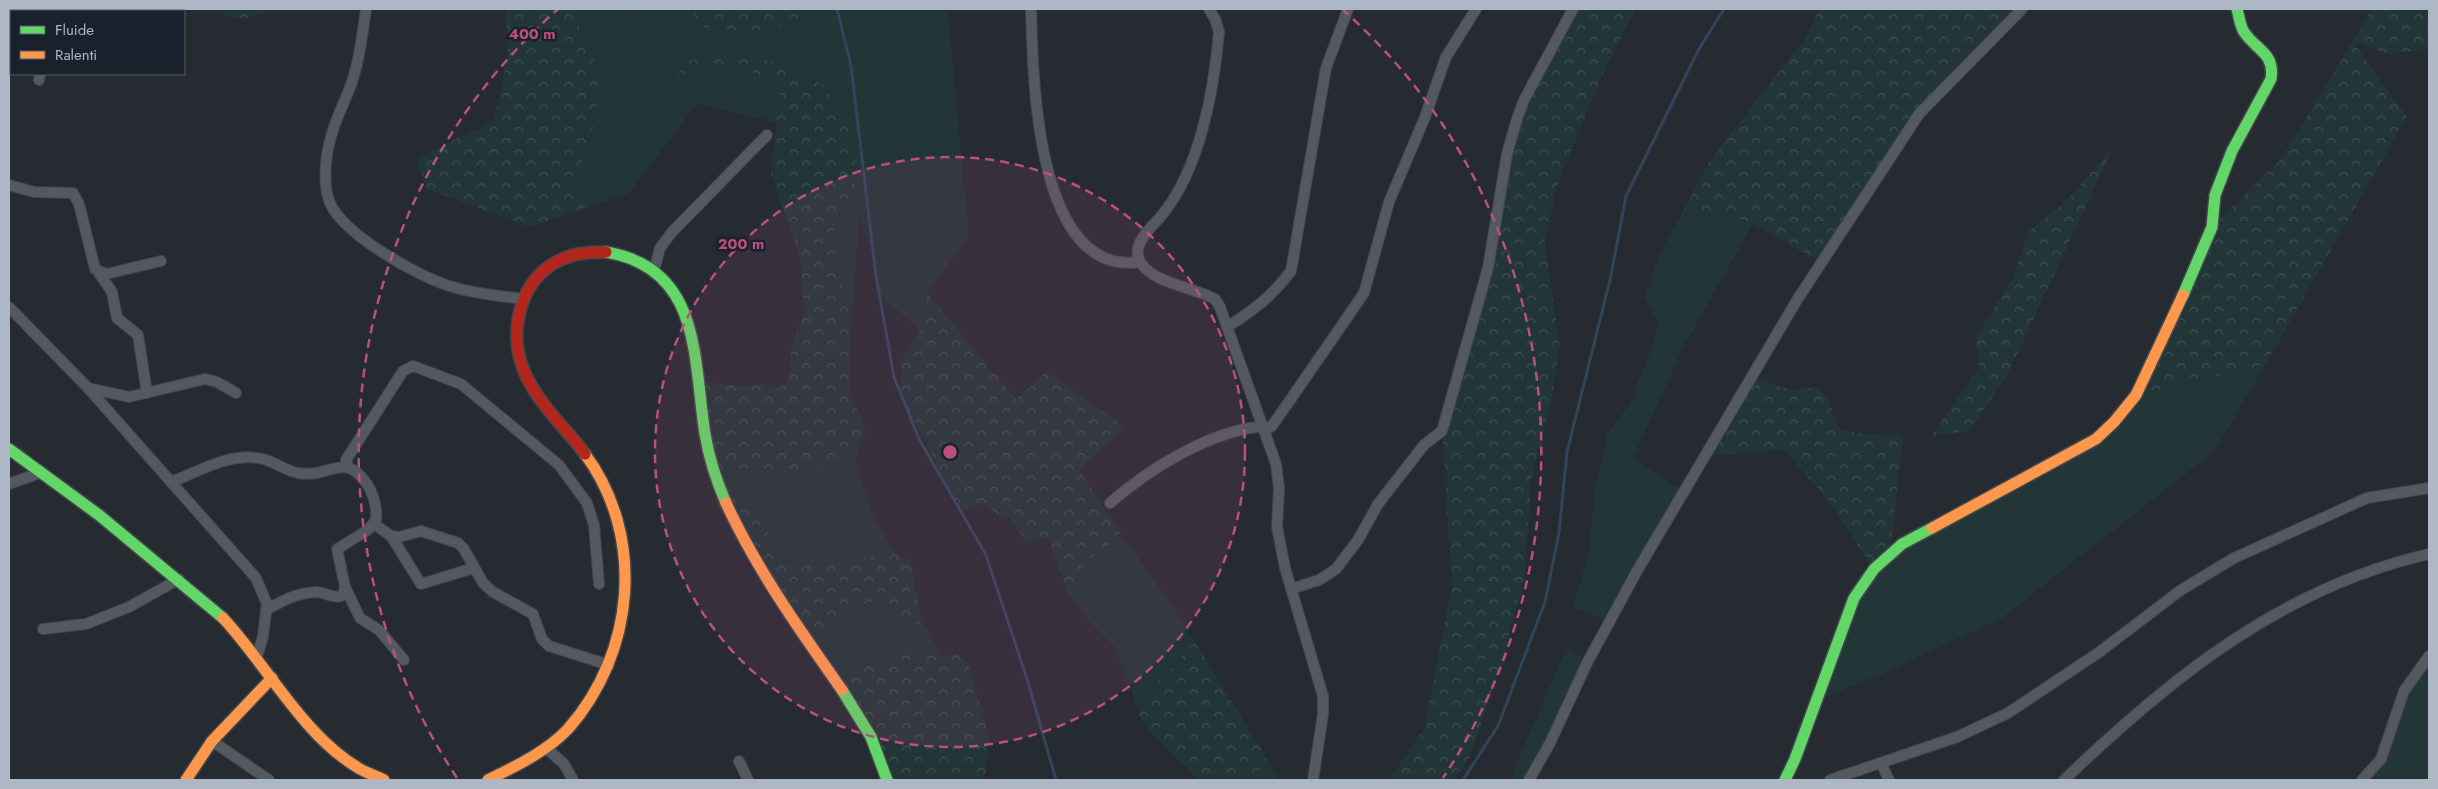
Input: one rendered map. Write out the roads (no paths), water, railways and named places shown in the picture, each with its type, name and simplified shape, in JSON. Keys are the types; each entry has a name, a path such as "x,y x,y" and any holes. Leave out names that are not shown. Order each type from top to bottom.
{"main road":[{"path":"1785,780 1795,759 1846,614 1854,598 1874,569 1908,540 2096,439 2114,422 2136,395 2209,235 2213,222 2216,195 2232,151 2271,79 2273,67 2270,60 2243,31 2237,9"},
{"path":"488,780 525,764 569,730 584,710 610,665 619,644 626,594 624,553 611,502 599,476 525,373 519,356 517,338 517,316 524,300 542,272 568,256 605,252 626,256 646,265 654,271 667,282 686,314 693,338 707,452 742,540 782,606 844,693 870,734 886,770 888,780"},
{"path":"9,450 42,472 114,526 179,579 224,619 300,712 344,758 363,771 384,780"},
{"path":"186,780 212,741 272,678"}],"street":[{"path":"366,9 356,67 349,90 339,110 327,156 326,192 330,202 336,213 353,230 376,248 426,277 465,290 524,300"},
{"path":"1031,9 1035,93 1045,161 1057,198 1073,230 1088,248 1103,258 1116,263 1140,262"},
{"path":"1209,9 1215,19 1219,32 1203,132 1170,206 1140,242 1137,253 1140,262 1158,277 1215,298 1265,428 1276,464 1279,488 1276,527 1291,588 1323,700 1313,780"},
{"path":"1227,327 1258,308 1272,295 1291,271 1326,68 1348,9"},
{"path":"1110,504 1138,479 1217,437 1247,428 1272,426 1364,293 1389,202 1425,117 1446,57 1476,9"},
{"path":"1291,588 1319,580 1336,570 1358,540 1378,504 1424,445 1442,431 1488,268 1507,154 1516,122 1524,100 1572,9"},
{"path":"1529,780 1550,743 1587,663 1637,571 1797,300 1919,114 2022,9"},
{"path":"654,271 660,248 672,232 767,135"},
{"path":"9,185 34,192 73,193 79,204 95,269 112,292 117,318 138,335 147,393"},
{"path":"99,273 106,274 161,261"},
{"path":"9,307 88,388 256,578 267,604 263,636 256,657"},
{"path":"348,467 346,460 403,371 412,366 462,384 560,465 588,503 594,525 600,584"},
{"path":"88,388 129,397 205,379 217,382 236,393"},
{"path":"171,482 236,458 251,457 265,460 298,473 328,472 340,467 354,468 361,475 374,497 376,515 374,524 338,549 346,587 360,618 379,630 404,660"},
{"path":"9,484 42,472"},
{"path":"1830,780 1957,737 2008,713 2098,653 2181,590 2234,558 2367,498 2429,488"},
{"path":"374,524 391,536 421,584 474,568"},
{"path":"391,536 399,537 421,531 458,543 464,549 483,583 493,592 533,614 542,639 549,646 610,665"},
{"path":"2064,780 2164,688 2258,623 2314,593 2399,561 2429,554"},
{"path":"43,629 86,624 129,607 179,579"},
{"path":"266,610 289,597 299,595 324,593 340,597 346,587"},
{"path":"2362,780 2381,759 2404,691 2429,656"},
{"path":"212,741 269,780"},
{"path":"546,748 564,764 573,780"},
{"path":"739,761 748,780"},
{"path":"1881,763 1889,780"}],"waterway":[{"path":"837,9 851,66 876,276 894,377 919,439 986,555 1027,679 1056,780"},
{"path":"1463,780 1498,726 1545,602 1559,533 1567,452 1610,280 1626,196 1699,49 1724,9"}]}
